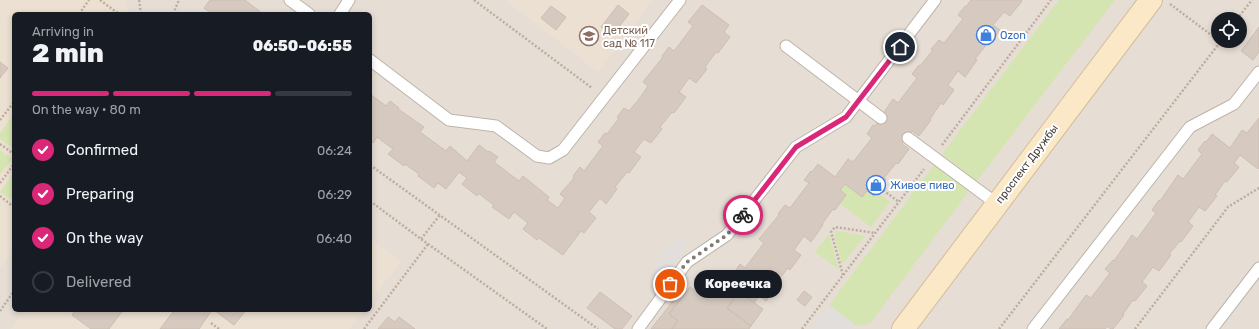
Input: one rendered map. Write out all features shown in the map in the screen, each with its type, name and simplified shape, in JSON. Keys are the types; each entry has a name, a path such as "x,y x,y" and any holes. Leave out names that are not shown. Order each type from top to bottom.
{"main road":[{"name":"проспект Дружбы","path":"903,329 1151,0"}],"lane":[{"path":"290,0 306,12"},
{"path":"341,12 350,0"},
{"path":"372,62 449,120 496,126 537,156 549,158 564,150 680,0"},
{"path":"638,329 687,262 727,235 796,147 846,117 860,101 935,0"},
{"path":"786,46 881,118"},
{"path":"1033,329 1190,127 1234,104 1259,72"},
{"path":"908,138 997,204"},
{"path":"1212,329 1258,273"}],"path":[{"path":"80,12 89,0"},
{"path":"100,0 116,12"},
{"path":"139,0 141,12"},
{"path":"175,12 179,0"},
{"path":"474,0 605,97"},
{"path":"1165,0 1211,34"},
{"path":"1243,12 1252,0"},
{"path":"999,329 1215,48"},
{"path":"0,120 12,105"},
{"path":"0,144 12,153"},
{"path":"372,166 598,329"},
{"path":"0,183 12,167"},
{"path":"880,188 899,202"},
{"path":"1135,329 1228,207 1259,188"},
{"path":"0,196 12,205"},
{"path":"372,202 547,329"},
{"path":"421,239 440,215"},
{"path":"843,276 831,232 835,227 875,233"},
{"path":"364,329 428,244"},
{"path":"0,311 12,294"},
{"path":"211,323 219,329"}],"shaded area":[{"path":"0,0 1259,0 1259,329 0,329"},
{"path":"0,0 126,0 129,12 12,12 12,252 0,269"},
{"name":"Детский сад № 117","path":"505,0 653,0 598,72"},
{"path":"678,236 689,244 659,284 648,276"},
{"path":"372,239 401,261 372,299"},
{"path":"829,305 855,325 852,329 810,329"},
{"path":"23,312 362,312 349,329 11,329"}],"green space":[{"path":"1059,0 1115,0 977,181 942,154"},
{"path":"12,117 12,148 0,139 0,133"},
{"path":"0,150 12,159 0,174"},
{"path":"934,165 969,191 871,322 862,326 855,325 829,305"},
{"path":"12,175 12,201 0,192"},
{"path":"845,184 862,197 867,191 877,192 890,202 871,227 840,204 846,195 840,190"},
{"path":"837,231 865,236 842,265 834,235"},
{"path":"829,234 839,270 815,252"}],"building":[{"path":"210,0 245,0 260,12 209,12 204,8"},
{"path":"971,0 1022,1 1010,16 1004,12 993,25 1000,30 989,45 987,44 975,59 977,60 965,77 958,71 948,85 954,90 943,105 941,103 919,136 912,131 902,144 909,149 898,164 896,163 884,178 886,179 874,196 867,191 862,197 845,184 840,190 846,195 835,210 833,209 811,242 804,236 794,250 801,255 790,270 788,268 776,283 778,285 766,301 759,296 754,303 727,283 740,264 745,268 764,243 759,239 779,215 778,214 785,205 790,208 809,183 804,180 818,164 835,177 848,159 853,162 872,138 867,134 873,125 875,126 893,99 898,103 917,78 912,74 933,50 931,49 939,40 944,43 963,19 958,15"},
{"path":"618,5 629,14 612,36 601,27"},
{"path":"702,5 729,25 724,32 730,37 718,53 716,52 705,67 707,69 696,83 689,78 679,92 686,97 674,113 672,112 660,127 662,129 651,143 644,139 634,152 641,157 629,173 627,172 615,187 617,189 606,204 600,198 589,212 596,218 584,233 581,231 563,255 539,238 537,240 523,229 528,223 514,212 509,219 492,207 494,205 478,193 477,196 462,184 467,178 459,172 446,189 438,183 434,188 418,176 419,174 405,164 404,166 388,154 393,149 377,137 373,143 372,142 372,96 386,106 390,101 399,108 398,109 424,127 420,132 446,151 450,146 467,161 479,145 488,152 489,151 498,157 494,162 519,181 523,176 549,197 547,200 558,208 565,198 560,194 574,178 573,176 580,167 584,171 603,146 598,142 605,133 607,134 619,118 617,117 624,108 629,111 639,99 648,86 643,82 669,47 674,51 693,26 688,22"},
{"path":"551,6 566,17 556,30 541,18"},
{"path":"1259,27 1259,52 1253,60 1241,51 1243,48 1247,48 1247,43"},
{"path":"0,62 8,68 0,78"},
{"path":"1259,118 1259,168 1258,169 1240,155 1234,163 1239,167 1227,182 1225,181 1215,195 1217,196 1205,211 1199,207 1188,222 1193,226 1181,242 1180,241 1169,254 1171,255 1159,271 1153,267 1142,282 1147,286 1135,301 1133,300 1113,329 1107,326 1105,329 1059,329 1067,319 1068,320 1086,295 1091,298 1110,273 1105,269 1113,260 1114,261 1132,235 1137,239 1156,213 1152,210 1178,175 1183,179 1202,154 1198,150 1205,141 1206,142 1212,134 1230,148 1242,130 1247,133"},
{"path":"723,280 739,292 727,308 751,326 749,329 672,329 678,321 669,314 690,287 708,300"},
{"path":"804,291 812,297 805,306 797,300"},
{"path":"600,292 632,316 622,329 615,329 587,308"},
{"path":"739,292 763,309 751,326 727,308"},
{"path":"677,296 681,299 669,314 678,321 672,329 651,329"},
{"path":"74,312 122,312 109,329 91,329 72,315"},
{"path":"173,312 211,312 199,329 160,329"},
{"path":"217,312 244,312 234,325"},
{"path":"388,317 395,322 399,317 415,329 378,329"}],"way so far":[{"path":"670,284 687,262 727,235 743,215"}],"place":[{"name":"Ozon","path":"986,35"},
{"name":"Детский сад № 117","path":"589,36"},
{"name":"Живое пиво","path":"876,185"},
{"name":"Кореечка","path":"670,284"}],"route":[{"path":"743,215 796,147 846,117 860,101 900,47"}]}
